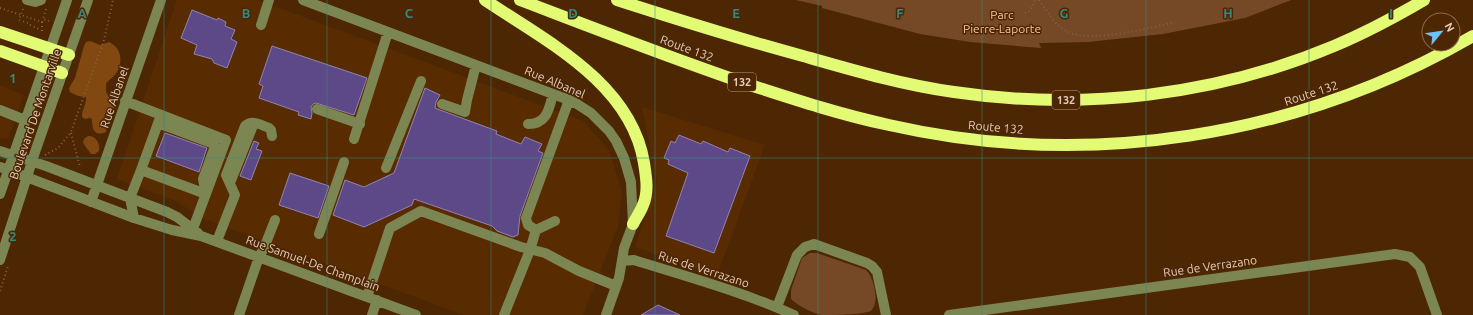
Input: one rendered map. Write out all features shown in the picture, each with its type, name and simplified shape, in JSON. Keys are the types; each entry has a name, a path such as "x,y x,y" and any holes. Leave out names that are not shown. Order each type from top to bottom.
{"highway":[{"path":"485,0 577,62 597,80 623,110 633,126 641,146 646,174 644,204 633,224"},
{"name":"Route 132","path":"520,0 711,72 833,111 887,125 934,134 1042,145 1095,145 1165,140 1217,132 1264,122 1316,106 1378,84 1432,59 1473,36"},
{"name":"Route 132","path":"617,0 752,42 907,84 984,96 1016,99 1061,100 1115,98 1164,93 1208,85 1250,74 1333,46 1377,26 1424,0"},
{"path":"0,32 69,55"},
{"path":"0,51 62,73"}],"street":[{"path":"27,0 44,3"},
{"name":"Boulevard De Montarville","path":"0,194 4,169 13,156 67,0"},
{"name":"Boulevard De Montarville","path":"0,260 62,73 88,0"},
{"name":"Rue Albanel","path":"91,202 161,0"},
{"path":"261,25 269,0"},
{"name":"Rue Albanel","path":"303,0 569,100 584,108 597,118 609,131 619,146 624,158 630,178 633,224 626,245 620,275 606,315"},
{"path":"354,139 388,32"},
{"path":"442,104 465,112 476,65"},
{"path":"386,168 421,81"},
{"path":"528,124 535,124 548,114 553,94"},
{"path":"536,230 528,225 526,218 569,100"},
{"path":"125,101 159,119 226,140 192,231"},
{"path":"317,109 360,124"},
{"path":"0,110 25,120"},
{"path":"134,218 130,198 159,119"},
{"path":"217,241 235,195 226,175 245,126 248,123 254,123 269,128 272,136"},
{"name":"Rue Samuel-De Champlain","path":"0,151 130,198 172,215 192,231 201,236 416,315"},
{"path":"319,234 344,162"},
{"name":"Rue Samuel-De Champlain","path":"4,169 134,218 172,230 192,231"},
{"path":"141,170 206,194"},
{"path":"367,297 390,228 421,211 530,250 550,255 579,271 616,286"},
{"path":"239,315 259,257 275,220"},
{"path":"504,315 530,250 536,230 555,221"},
{"path":"777,307 797,255 805,247 814,244 872,266 877,272 886,315"},
{"name":"Rue de Verrazano","path":"949,315 978,313 1395,254 1410,257 1420,267 1437,315"},
{"name":"Rue de Verrazano","path":"622,261 634,260 717,286 777,307 794,315"},
{"path":"372,315 377,300"}],"path":[{"name":"Boulevard De Montarville","path":"46,154 58,148 67,139 71,132 104,40 114,0"},
{"path":"1024,13 1030,11 1035,0"},
{"path":"1039,0 1055,22 1069,32 1079,36 1109,35 1146,30 1175,22"},
{"path":"21,15 19,20 42,31 44,3"},
{"path":"0,8 42,22"},
{"path":"25,22 27,17"},
{"path":"43,19 52,22"},
{"path":"71,132 75,153 82,172"}],"shaded area":[{"path":"177,0 258,0 583,121 609,150 622,192 618,226 583,315 464,315 204,219 176,201 117,179"},
{"path":"90,41 100,45 109,42 117,48 120,56 120,66 118,70 106,84 106,92 114,106 112,114 107,118 106,132 102,133 96,133 94,131 92,119 85,119 82,117 86,97 78,96 70,92 69,88 75,78 84,46 86,42"},
{"path":"0,85 24,95 8,138 0,139"},
{"path":"642,107 765,145 717,275 635,247 657,182"},
{"path":"88,136 94,137 98,143 99,151 95,154 91,154 83,143 84,139"}],"green space":[{"name":"Parc Pierre-Laporte","path":"796,0 1291,0 1245,18 1163,34 1088,42 1039,43 1041,48 970,42 920,34"},
{"path":"810,253 817,253 866,270 871,277 875,290 875,304 871,311 854,314 821,315 797,304 791,299 791,290 802,258"}],"building":[{"path":"192,10 217,20 218,18 226,22 225,26 235,30 231,39 237,42 227,68 214,63 212,59 194,54 197,45 181,38"},
{"path":"272,46 367,78 354,115 316,103 311,107 311,119 298,115 299,112 259,98 263,86 259,84"},
{"path":"425,88 440,95 436,102 435,108 497,131 496,134 521,144 525,137 542,144 538,151 543,153 520,216 518,235 513,237 497,231 492,226 414,199 412,205 364,227 333,215 345,180 364,187 394,173"},
{"path":"165,133 207,148 199,172 156,156"},
{"path":"679,135 701,144 703,141 728,152 730,148 750,156 714,253 666,236 688,173 668,164 669,160 664,158 671,141 675,143"},
{"path":"254,141 259,143 256,149 262,151 251,180 240,176"},
{"path":"290,173 329,186 318,218 279,205"},
{"path":"658,305 680,315 641,315"}]}
